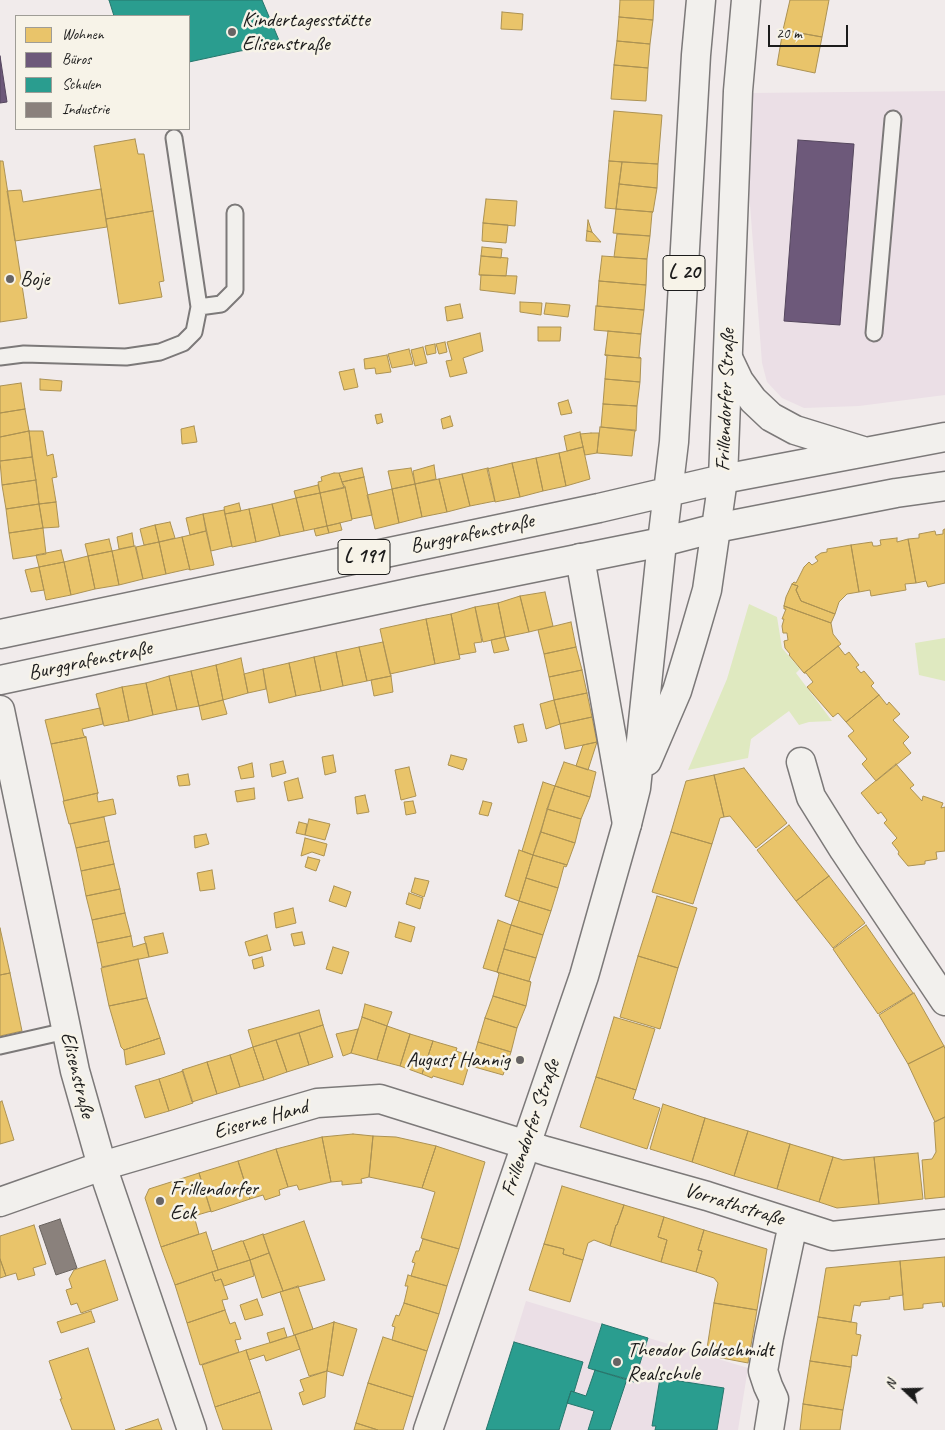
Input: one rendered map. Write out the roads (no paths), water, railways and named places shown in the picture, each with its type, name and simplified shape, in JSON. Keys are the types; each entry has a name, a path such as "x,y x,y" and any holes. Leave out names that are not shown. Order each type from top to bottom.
{"street":[{"name":"Frillendorfer Straße","path":"428,1430 584,976 636,788 675,431 696,55 701,0"},
{"name":"Frillendorfer Straße","path":"636,788 677,691 707,590 723,479 729,360 730,252 738,92 746,0"},
{"name":"L 20","path":"729,360 739,381 753,400 771,417 795,430 867,452"},
{"name":"Burggrafenstraße","path":"0,634 599,508 723,479 945,437"},
{"name":"Burggrafenstraße","path":"0,680 418,591 662,542 716,528 896,493 945,486"},
{"name":"Frillendorfer Straße","path":"580,558 627,824"},
{"name":"Elisenstraße","path":"0,710 5,762 75,1071 102,1166 192,1430"},
{"path":"800,762 811,797 844,850 945,1001"},
{"name":"Eiserne Hand","path":"0,1202 102,1166 317,1103 380,1099 526,1144"},
{"name":"Vorrathstraße","path":"526,1144 708,1196 832,1236 945,1224"},
{"path":"769,1430 774,1400 763,1371 793,1224"}],"lane":[{"path":"874,333 893,119"},
{"path":"0,357 24,354 126,357 160,352 183,343 194,332 199,307 174,138"},
{"path":"199,307 221,304 235,290 235,213"},
{"path":"0,1046 66,1032"}],"place":[{"name":"Kindertagesstätte Elisenstraße","path":"232,32"},
{"name":"Boje","path":"10,279"},
{"name":"August Hannig","path":"520,1060"},
{"name":"Frillendorfer Eck","path":"160,1201"},
{"name":"Theodor Goldschmidt Realschule","path":"617,1362"}]}
